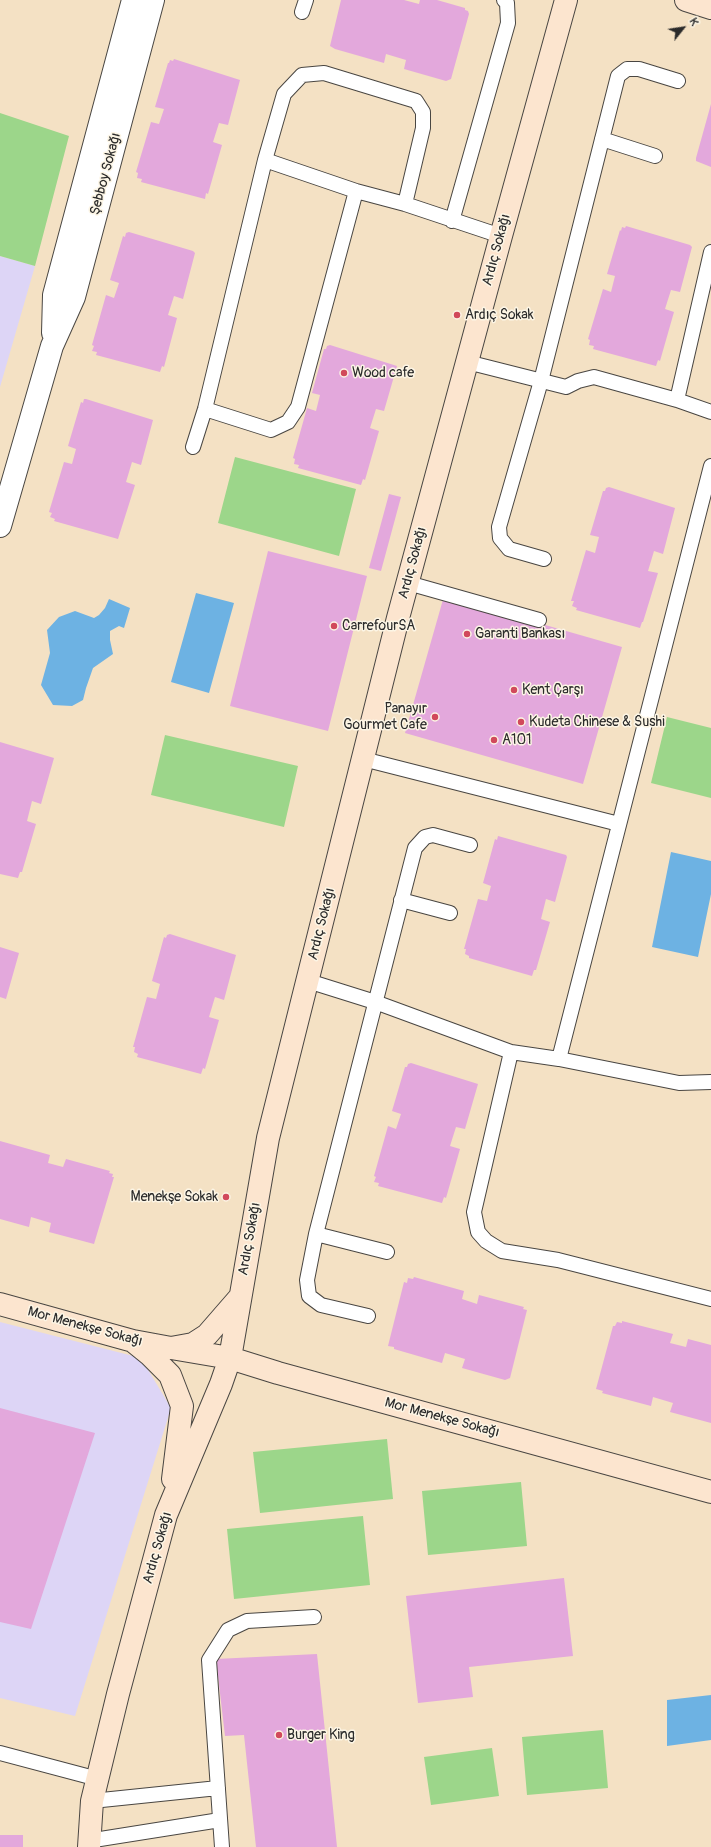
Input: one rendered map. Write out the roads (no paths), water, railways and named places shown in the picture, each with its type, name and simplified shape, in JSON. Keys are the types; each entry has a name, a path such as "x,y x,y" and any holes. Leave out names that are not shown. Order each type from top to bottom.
{"street":[{"name":"Şebboy Sokağı","path":"52,346 54,295 133,0"},
{"name":"Şebboy Sokağı","path":"0,526 52,346 74,297 153,0"},
{"name":"Ardıç Sokağı","path":"88,1844 92,1801 118,1694 170,1504 221,1384 230,1358 268,1138 408,583 566,0"},
{"path":"686,0 711,8"},
{"name":"Mor Menekşe Sokağı","path":"171,1348 193,1344 207,1335 240,1297"},
{"name":"Mor Menekşe Sokağı","path":"0,1304 133,1341 230,1358 278,1373 711,1492"},
{"path":"133,1341 170,1375 182,1406 170,1504"}],"lane":[{"path":"452,221 508,23 507,3 504,0"},
{"path":"544,559 509,549 500,538 499,527 541,381 618,76 627,69 639,69 678,81"},
{"path":"193,447 206,409 265,160 284,94 302,75 324,73 416,101 423,112 423,128 405,204"},
{"path":"602,139 655,156"},
{"path":"265,160 356,191 405,204 452,221 501,236"},
{"path":"206,409 271,430 288,422 298,407 356,191"},
{"path":"677,400 711,252"},
{"path":"467,362 566,387 578,381 594,377 677,400 711,412"},
{"path":"559,1059 711,466"},
{"path":"408,583 539,620"},
{"path":"363,759 620,824"},
{"path":"368,1316 322,1306 309,1296 307,1280 316,1234 415,848 425,837 433,835 470,845"},
{"path":"402,900 450,913"},
{"path":"308,981 375,1002 511,1052 559,1059 679,1083 711,1082"},
{"path":"511,1052 474,1212 478,1232 486,1241 502,1250 558,1260 711,1299"},
{"path":"316,1234 387,1252"},
{"path":"222,1847 209,1660 228,1630 247,1621 314,1617"},
{"path":"0,1753 98,1779"},
{"path":"92,1801 218,1788"},
{"path":"88,1844 220,1820"}],"water":[{"path":"196,593 234,603 209,693 171,682"},
{"path":"109,599 130,608 124,628 119,626 110,631 113,654 93,668 83,700 72,706 53,705 41,685 50,653 47,630 59,617 75,611 94,618 105,608"},
{"path":"671,852 711,861 711,894 698,957 652,947"},
{"path":"711,1695 711,1740 667,1746 667,1700"}],"place":[{"name":"Ardıç Sokak","path":"457,315"},
{"name":"Wood cafe","path":"344,373"},
{"name":"CarrefourSA","path":"334,626"},
{"name":"Garanti Bankası","path":"467,634"},
{"name":"Kent Çarşı","path":"514,690"},
{"name":"Panayır Gourmet Cafe","path":"435,717"},
{"name":"Kudeta Chinese & Sushi","path":"521,722"},
{"name":"A101","path":"494,740"},
{"name":"Menekşe Sokak","path":"226,1197"},
{"name":"Burger King","path":"279,1735"}]}
